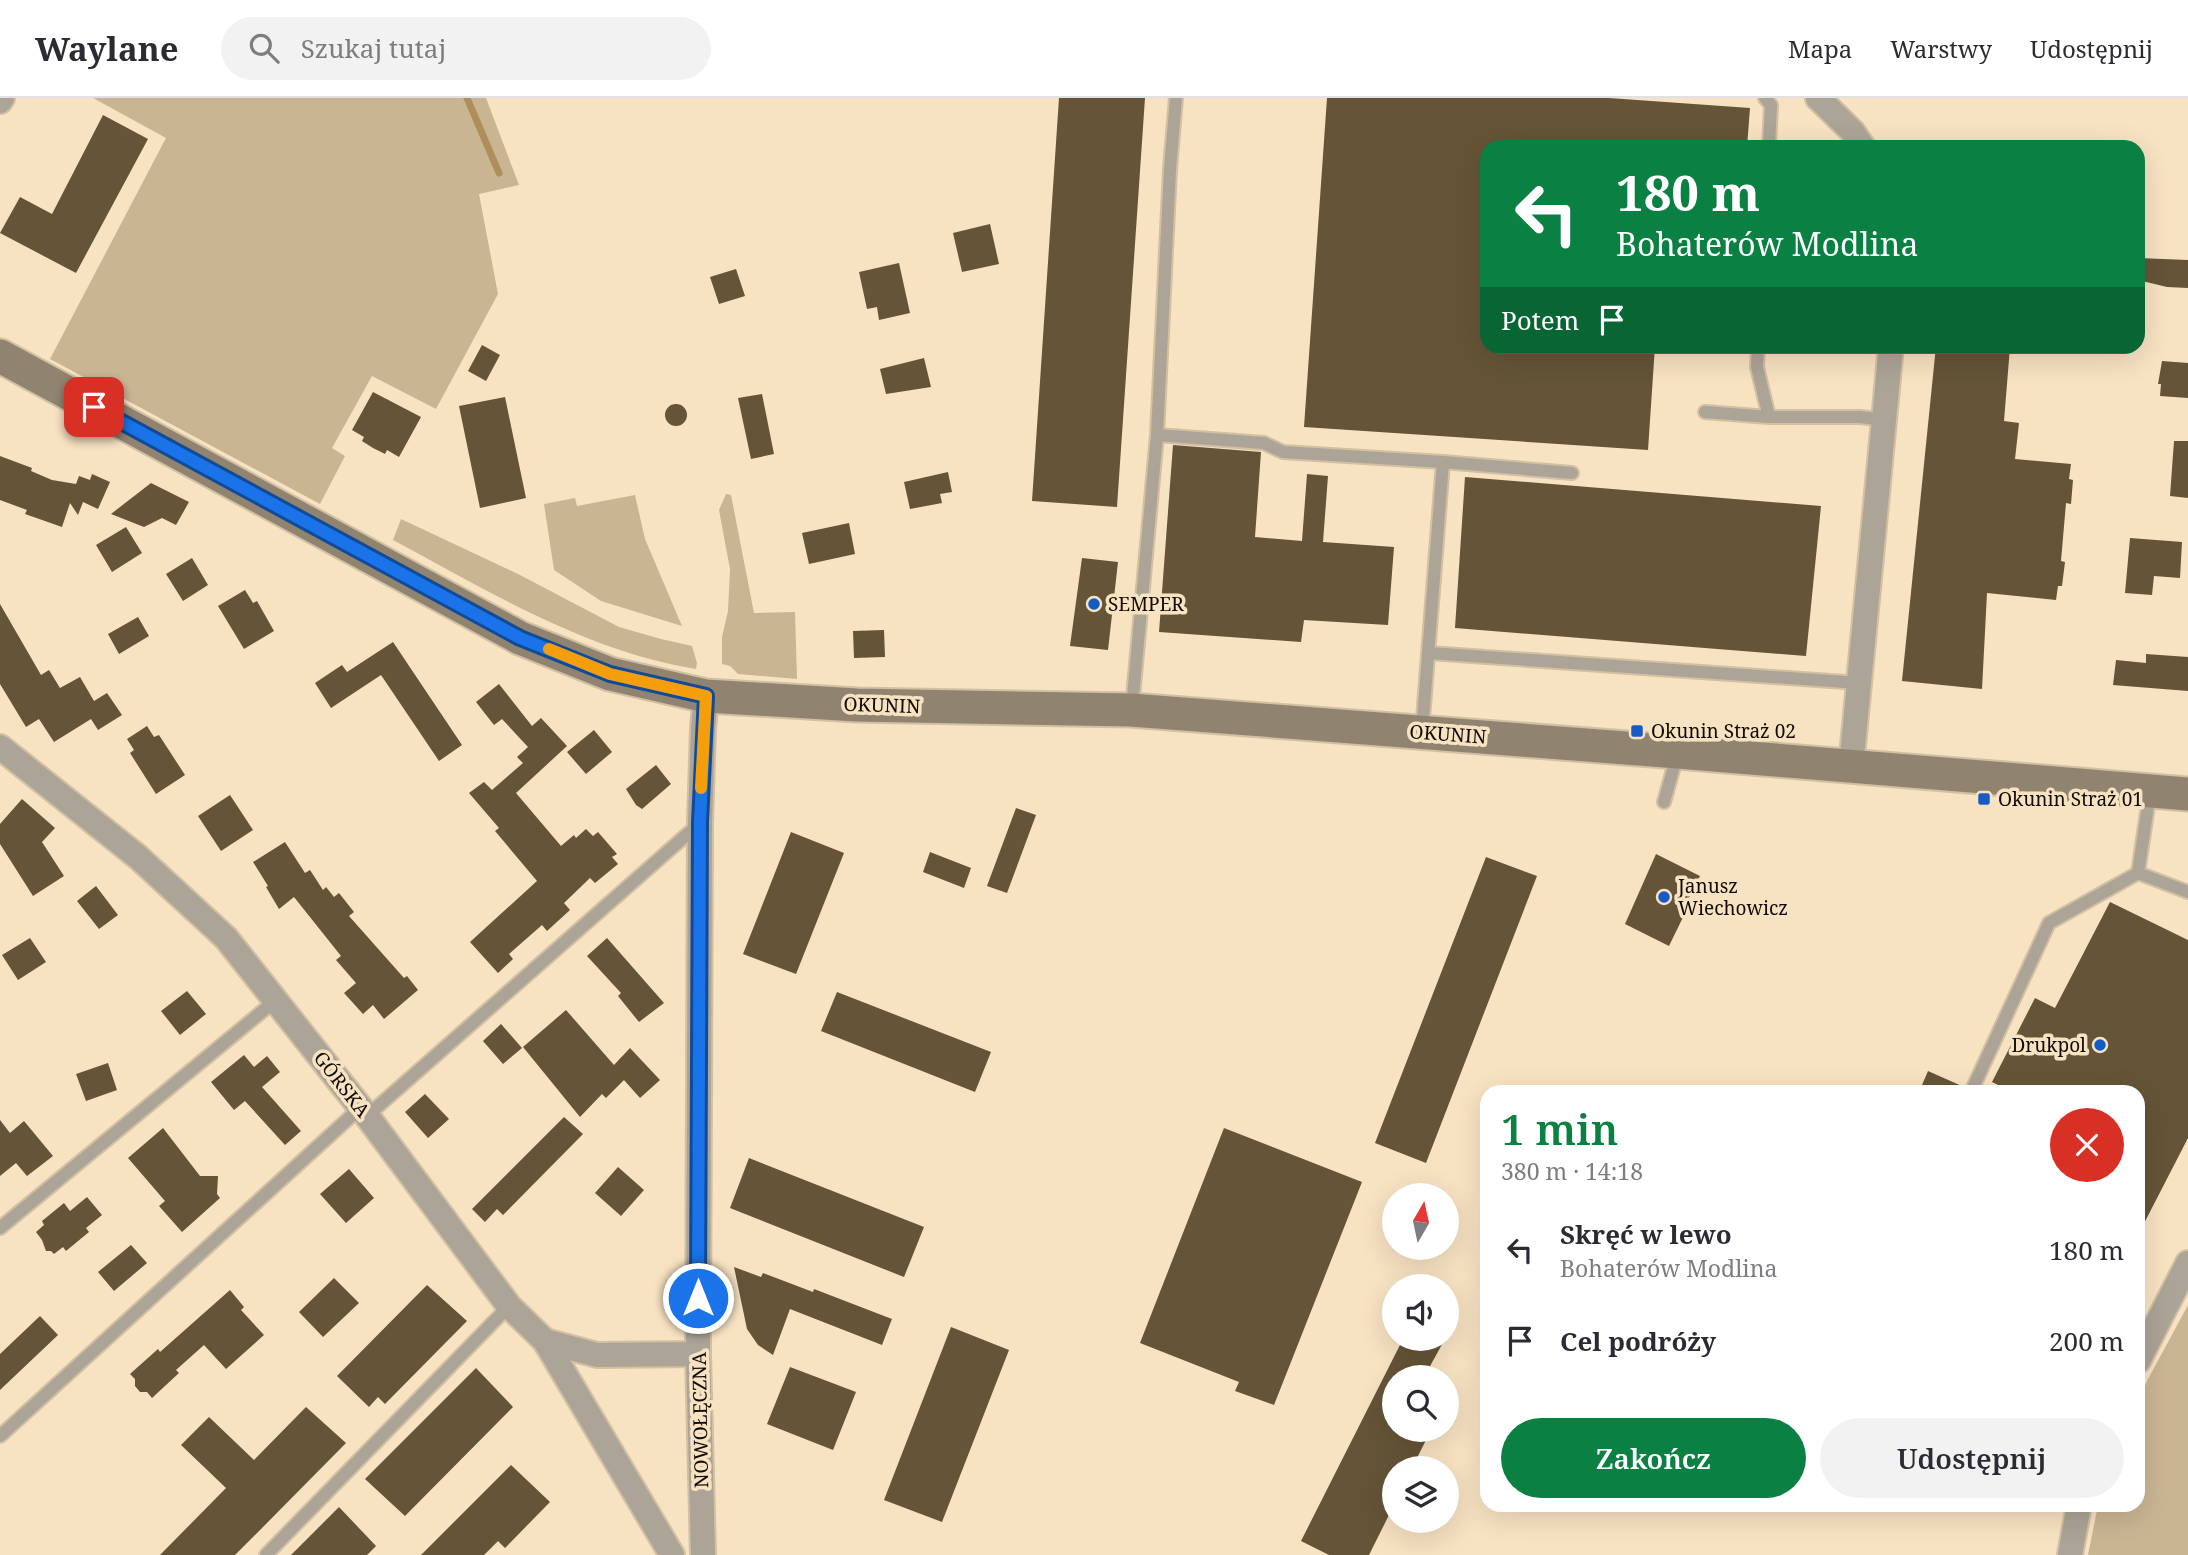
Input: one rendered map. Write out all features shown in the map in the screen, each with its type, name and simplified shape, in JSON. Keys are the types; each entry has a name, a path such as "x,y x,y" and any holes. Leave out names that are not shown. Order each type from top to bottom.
{"main road":[{"name":"OKUNIN","path":"1,360 520,638 610,674 706,696 857,705 1131,710 2188,794"}],"street":[{"path":"1818,98 1858,140"},
{"path":"1851,767 1890,354"},
{"name":"NOWOŁĘCZNA","path":"703,1555 698,1354 700,822 706,696"},
{"name":"GÓRSKA","path":"0,747 138,857 226,938 364,1112 509,1306 545,1341 597,1355 698,1354"},
{"path":"2145,1347 2188,1263"},
{"path":"545,1341 672,1555"},
{"path":"2070,1555 2078,1512"}],"lane":[{"path":"1131,710 1157,435 1176,98"},
{"path":"1765,98 1771,105 1769,140"},
{"path":"1758,354 1757,367 1769,417"},
{"path":"1705,412 1769,417 1860,417 1885,420"},
{"path":"1157,435 1264,443 1283,452 1572,473"},
{"path":"1422,732 1443,462"},
{"path":"1429,653 1859,683"},
{"path":"1664,802 1678,752"},
{"path":"2138,873 2150,791"},
{"path":"0,1436 364,1112 700,822"},
{"path":"2138,873 2188,892"},
{"path":"1974,1085 2049,923 2138,873"},
{"path":"0,1227 276,1000"},
{"path":"266,1555 509,1306"}],"shaded area":[{"path":"93,98 486,98 519,185 479,194 498,294 436,409 372,376 332,448 345,456 320,504 50,359 166,138"},
{"path":"726,494 731,495 754,613 795,612 797,679 738,674 730,666 722,664 722,637 728,611 730,569 719,510"},
{"path":"635,495 645,539 682,626 601,601 554,570 544,504 575,498 577,506"},
{"path":"401,519 520,575 619,627 692,646 696,669 616,649 502,599 393,540"},
{"path":"2188,1305 2188,1555 2088,1555 2097,1512 2145,1512 2147,1381"}],"building":[{"path":"1059,98 1145,98 1117,507 1032,501"},
{"path":"1327,98 1609,98 1750,108 1748,140 1480,140 1480,354 1654,354 1648,450 1304,427"},
{"path":"103,115 148,139 76,273 0,233 20,197 52,214"},
{"path":"990,224 999,264 962,272 953,233"},
{"path":"2145,258 2188,260 2188,288 2145,282"},
{"path":"899,263 910,313 879,320 877,307 867,309 859,272"},
{"path":"736,269 745,296 719,304 710,277"},
{"path":"482,345 500,355 486,381 468,371"},
{"path":"1935,354 2009,354 2004,421 2019,423 2015,459 2071,464 2069,479 2073,480 2071,504 2066,503 2061,561 2065,562 2062,586 2058,586 2056,600 1987,593 1982,689 1902,681"},
{"path":"924,358 931,387 886,394 880,369"},
{"path":"2162,361 2188,363 2188,398 2160,396 2161,384 2158,384"},
{"path":"373,392 421,417 399,457 387,450 385,454 373,448 362,441 364,437 352,430"},
{"path":"762,394 774,454 751,459 738,398"},
{"path":"505,397 526,498 480,508 459,406"},
{"path":"672,404 680,404 687,411 687,419 680,426 672,426 665,419 665,411"},
{"path":"2174,441 2188,441 2188,498 2170,496"},
{"path":"1173,445 1261,452 1255,537 1302,541 1307,474 1328,476 1323,542 1394,547 1388,625 1304,620 1301,642 1159,632"},
{"path":"0,456 32,468 31,471 52,480 76,484 79,476 90,480 92,474 110,482 98,509 83,502 78,515 70,503 62,527 25,514 27,510 0,500"},
{"path":"948,472 952,492 940,494 942,503 910,509 904,482"},
{"path":"1465,477 1821,506 1806,656 1455,628"},
{"path":"151,483 189,502 176,525 162,518 144,527 111,514"},
{"path":"849,523 855,554 809,564 802,533"},
{"path":"126,527 142,553 112,572 96,545"},
{"path":"2130,538 2182,542 2180,578 2154,576 2152,595 2125,593"},
{"path":"192,558 208,585 183,601 166,574"},
{"name":"SEMPER","path":"1082,558 1118,562 1108,650 1070,646"},
{"path":"245,590 253,603 257,601 274,631 244,649 218,606"},
{"path":"0,604 41,675 49,670 60,688 80,677 94,701 107,693 122,715 98,730 91,719 54,742 39,719 26,727 0,684"},
{"path":"138,617 149,636 119,654 108,634"},
{"path":"884,630 885,657 854,658 853,631"},
{"path":"393,642 462,745 439,761 381,675 331,708 315,683 342,665 347,672"},
{"path":"2146,654 2188,657 2188,691 2113,685 2116,660 2146,663"},
{"path":"499,684 532,726 541,718 567,746 516,793 561,846 586,829 593,836 598,832 617,854 612,857 618,864 595,883 590,878 564,903 570,910 547,931 542,925 509,954 513,959 498,973 470,942 537,881 495,831 499,828 469,793 484,782 492,790 523,763 517,757 528,747 502,719 494,725 476,702"},
{"path":"147,726 154,737 159,735 185,775 156,794 130,753 134,750 127,739"},
{"path":"594,730 612,752 586,774 567,752"},
{"path":"656,765 671,784 642,809 636,805 626,789"},
{"path":"230,795 253,830 221,851 198,816"},
{"path":"22,799 55,828 42,842 64,876 33,896 0,844 0,824"},
{"path":"1016,808 1036,815 1007,893 987,886"},
{"path":"791,832 844,853 796,974 743,954"},
{"path":"285,842 305,873 310,870 323,890 326,887 334,897 339,893 354,912 349,916 418,990 384,1019 373,1005 363,1014 344,993 356,983 336,960 341,956 294,897 279,909 266,887 268,886 253,862"},
{"path":"930,852 971,868 964,888 923,872"},
{"name":"Janusz Wiechowicz","path":"1656,854 1700,876 1669,946 1625,924"},
{"path":"1486,857 1537,876 1426,1163 1375,1143"},
{"path":"96,886 118,915 99,929 77,901"},
{"name":"Drukpol","path":"2110,902 2188,940 2188,1138 2145,1221 2145,1085 1998,1085 1992,1082 2035,998 2055,1008"},
{"path":"30,938 46,962 18,980 2,955"},
{"path":"607,938 664,1003 639,1022 618,996 621,993 587,956"},
{"path":"187,991 206,1014 180,1035 161,1011"},
{"path":"837,992 991,1052 975,1092 821,1031"},
{"path":"566,1010 614,1065 630,1048 660,1080 640,1098 624,1080 606,1098 602,1094 580,1117 523,1047"},
{"path":"501,1024 522,1048 503,1064 483,1041"},
{"path":"244,1055 254,1067 267,1056 280,1072 262,1087 301,1131 285,1145 245,1101 234,1110 211,1082"},
{"path":"108,1063 117,1090 86,1101 76,1074"},
{"path":"1928,1071 1960,1085 1922,1085"},
{"path":"425,1094 449,1119 428,1138 405,1112"},
{"path":"564,1117 583,1134 503,1215 497,1209 485,1222 472,1209"},
{"path":"0,1120 10,1133 24,1121 53,1156 27,1176 16,1163 0,1176"},
{"path":"163,1128 200,1176 218,1176 217,1194 220,1198 182,1232 159,1206 165,1201 128,1158"},
{"path":"1224,1128 1362,1182 1274,1405 1235,1391 1239,1382 1140,1343"},
{"path":"749,1158 924,1227 904,1277 730,1208"},
{"path":"618,1167 644,1190 621,1216 595,1193"},
{"path":"349,1169 374,1198 346,1223 320,1194"},
{"path":"87,1197 102,1215 86,1228 89,1232 66,1251 63,1247 54,1254 46,1251 36,1232 44,1225 42,1221 64,1203 70,1211"},
{"path":"131,1245 147,1263 114,1291 98,1272"},
{"path":"734,1267 761,1277 763,1273 813,1292 814,1289 892,1319 882,1345 790,1309 773,1355 758,1345 747,1329"},
{"path":"334,1278 359,1303 323,1337 299,1312"},
{"path":"427,1285 467,1321 385,1404 378,1397 369,1407 337,1376"},
{"path":"230,1290 244,1307 241,1310 264,1335 226,1369 204,1345 176,1370 179,1373 152,1398 147,1392 140,1392 130,1374 158,1349 160,1352"},
{"path":"40,1316 58,1335 0,1390 0,1354"},
{"path":"951,1327 1009,1350 942,1522 884,1500"},
{"path":"1397,1351 1438,1351 1431,1365 1390,1365"},
{"path":"790,1367 856,1392 833,1450 767,1424"},
{"path":"476,1368 513,1407 405,1516 365,1479"},
{"path":"1382,1381 1382,1442 1425,1442 1418,1456 1382,1456 1382,1529 1369,1555 1329,1555 1301,1541"},
{"path":"306,1407 346,1443 235,1555 160,1555 226,1488 181,1445 209,1417 254,1460"},
{"path":"511,1465 550,1502 505,1548 498,1541 484,1555 421,1555"},
{"path":"339,1507 376,1546 367,1555 291,1555"}],"waterway":[{"path":"467,98 499,173"}],"slow traffic":[{"path":"549,649 610,674 706,696 701,788"}],"place":[{"name":"SEMPER","path":"1094,604"},
{"name":"Okunin Straż 02","path":"1637,731"},
{"name":"Okunin Straż 01","path":"1984,799"},
{"name":"Janusz Wiechowicz","path":"1664,897"},
{"name":"Drukpol","path":"2100,1045"}],"route":[{"path":"94,407 520,638 610,674 706,696 700,822 698,1298"}]}
